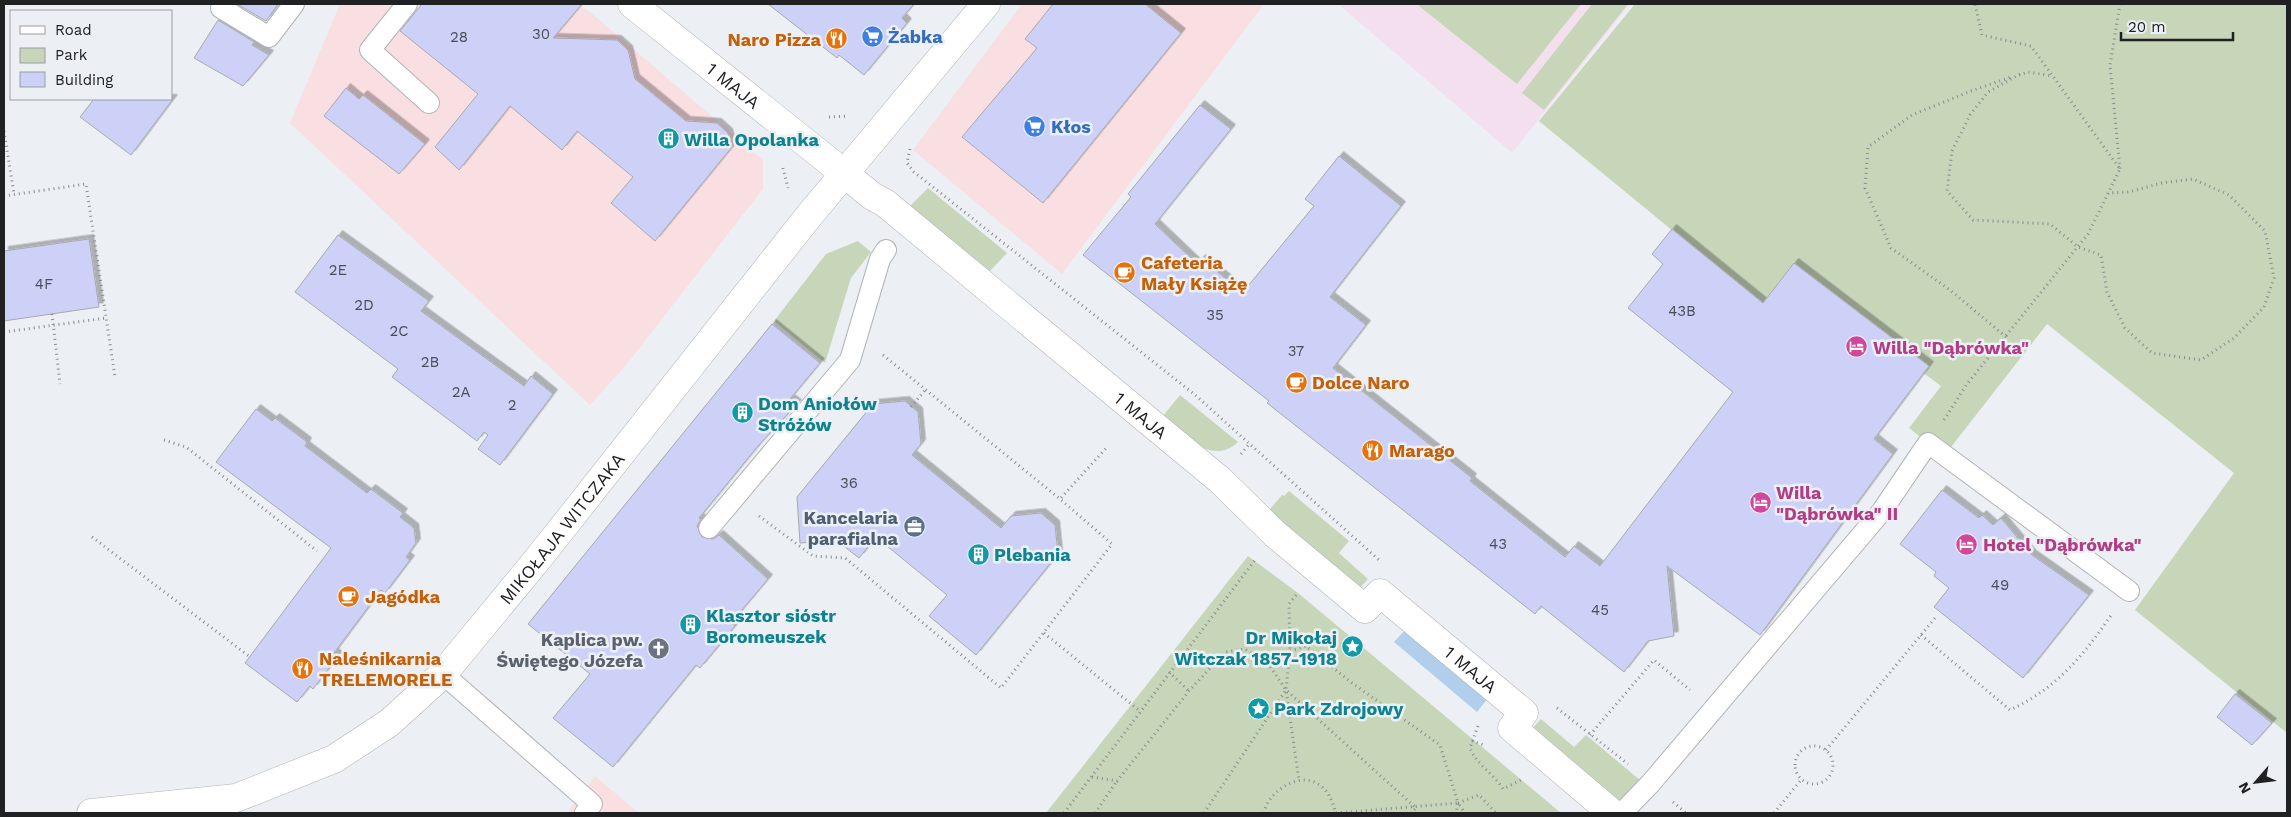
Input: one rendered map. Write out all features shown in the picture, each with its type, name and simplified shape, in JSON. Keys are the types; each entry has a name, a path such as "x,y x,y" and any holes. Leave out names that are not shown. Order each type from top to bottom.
{"street":[{"name":"1 MAJA","path":"632,4 872,196 885,203 1212,473 1275,534 1365,608 1380,593 1524,713 1512,728 1612,813"},
{"name":"MIKOŁAJA WITCZAKA","path":"91,813 236,798 334,759 389,722 443,674 547,548 808,216 986,4"}],"lane":[{"path":"221,8 269,37 294,4"},
{"path":"407,4 370,50 429,103"},
{"path":"708,528 850,360 880,259 886,250"},
{"path":"1622,813 1713,710 1882,511 1928,443 2129,591"},
{"path":"443,674 592,804 585,813"}],"path":[{"path":"1975,4 1982,35 2031,46 2120,169"},
{"path":"1928,443 1967,384 2088,234 2120,169 2110,65 2120,4"},
{"path":"2006,338 1950,290 1891,248 1865,188 1868,147 1912,115 1970,90 2028,72 2052,76"},
{"path":"2020,74 1988,92 1970,115 1952,151 1947,191 1973,220 2050,224 2078,247 2101,255 2107,292 2126,328 2152,353 2201,360 2234,338 2264,307 2274,278 2265,231 2229,195 2193,179 2162,183 2129,192 2108,193"},
{"path":"821,114 830,118 857,114"},
{"path":"4,131 14,194"},
{"path":"911,142 907,163 914,172 1194,394 1250,443"},
{"path":"4,196 86,184 115,377"},
{"path":"52,314 60,384"},
{"path":"4,332 106,318"},
{"path":"759,515 813,556 845,558 1001,688 1044,633 1112,544 884,354 878,361"},
{"path":"911,406 926,389"},
{"path":"164,440 186,447 317,551"},
{"path":"1060,499 1108,446"},
{"path":"92,537 250,656"},
{"path":"1064,813 1258,556"},
{"path":"1921,634 2010,710 2035,698 2065,673 2098,634 2129,591"},
{"path":"1289,604 1290,651 1286,690 1300,781"},
{"path":"1826,750 1935,618"},
{"path":"1044,633 1141,712"},
{"path":"1290,651 1306,646 1352,683 1435,740 1440,745 1458,804 1465,813"},
{"path":"1095,813 1117,781 1189,691 1225,652 1245,649 1269,665 1286,690 1416,808"},
{"path":"1590,735 1654,660 1713,710"},
{"path":"1169,672 1189,691"},
{"path":"1204,813 1286,690"},
{"path":"1472,741 1470,748 1475,759 1495,776 1503,789 1517,782"},
{"path":"1815,745 1826,750 1834,762 1833,774 1825,781 1814,785 1800,780 1794,761 1802,750 1815,745"},
{"path":"1092,777 1117,781"},
{"path":"1774,813 1800,780"},
{"path":"1264,813 1265,805 1282,786 1300,781 1316,782 1330,795 1336,813 1458,804 1479,795 1496,813"},
{"path":"1456,813 1458,804"},
{"path":"1411,813 1416,808"}],"shaded area":[{"path":"340,4 577,4 589,11 763,160 763,189 627,364 590,405 290,123"},
{"path":"1022,4 1264,4 1062,274 913,150"},
{"path":"1338,4 1630,4 1512,153"},
{"path":"595,776 639,813 567,813"}],"green space":[{"path":"1421,4 1581,4 1517,84 1419,6"},
{"path":"1592,4 1628,4 1544,110 1522,93"},
{"path":"1635,4 2287,4 2287,733 2135,610 2234,473 2047,324 1944,456 1909,428 1941,386 1787,272 1762,304 1539,121"},
{"path":"928,188 1007,253 988,273 908,208"},
{"path":"858,241 871,252 851,278 825,363 774,321 826,254"},
{"path":"1180,395 1238,442 1228,449 1208,450 1179,432 1162,417"},
{"path":"1289,491 1349,541 1339,553 1368,579 1358,590 1266,514 1282,495 1284,496"},
{"name":"Park Zdrojowy","path":"1248,556 1298,593 1561,813 1046,813"},
{"path":"1541,719 1574,747 1586,735 1640,780 1619,804 1529,732"}],"water":[{"path":"1406,629 1488,698 1477,712 1394,642"}],"building":[{"path":"237,4 278,4 266,21"},
{"path":"422,4 582,4 553,38 617,40 628,50 635,79 686,121 717,123 728,133 732,147 655,241 611,203 633,177 577,131 562,150 510,106 459,170 435,147 478,94 400,31"},
{"path":"768,4 914,4 902,18 907,23 864,75 839,55 837,58"},
{"path":"1053,4 1145,4 1181,33 1043,203 962,137 1037,48 1025,39"},
{"path":"218,20 254,42 252,45 269,55 243,86 194,58"},
{"path":"346,88 359,99 363,95 425,144 399,174 324,116"},
{"path":"173,99 131,155 80,117 93,100"},
{"path":"1200,105 1231,129 1155,224 1197,264 1201,259 1243,292 1314,206 1305,199 1339,156 1401,206 1330,297 1366,325 1333,368 1472,478 1470,481 1565,557 1574,546 1600,566 1733,392 1628,308 1663,264 1652,254 1672,229 1763,303 1794,263 1929,366 1874,439 1893,454 1760,635 1667,566 1674,636 1648,641 1624,672 1541,606 1535,614 1083,255 1131,197 1128,194"},
{"path":"338,235 429,301 421,311 524,386 531,376 553,394 500,465 478,449 488,435 484,432 477,441 392,377 398,369 295,292"},
{"path":"89,239 99,307 4,321 4,251"},
{"path":"772,324 820,363 790,399 797,404 758,446 699,518 701,519 697,526 702,537 713,539 719,535 768,579 731,623 735,626 700,668 696,665 613,767 553,718 590,674 528,624"},
{"name":"Plebania","path":"905,401 918,412 921,444 912,455 1001,528 1011,516 1041,513 1055,525 1058,554 976,655 929,616 947,595 876,537 859,558 837,541 800,543 797,497 873,404"},
{"path":"256,409 272,421 275,418 307,442 305,446 367,493 371,489 403,513 400,517 414,528 416,543 406,557 410,560 385,593 381,590 334,653 338,656 313,689 310,686 297,702 245,663 331,548 216,462"},
{"path":"1942,490 1979,518 1982,515 1993,525 2001,518 2032,555 2089,595 2023,678 1934,607 1949,588 1934,576 1936,572 1900,544"},
{"path":"2235,694 2272,723 2252,745 2217,717"}],"place":[{"name":"Żabka","path":"872,36"},
{"name":"Naro Pizza","path":"837,39"},
{"name":"Kłos","path":"1035,126"},
{"name":"Willa Opolanka","path":"668,139"},
{"name":"Cafeteria Mały Książę","path":"1125,272"},
{"name":"Willa \"Dąbrówka\"","path":"1857,347"},
{"name":"Dolce Naro","path":"1296,382"},
{"name":"Dom Aniołów Stróżów","path":"742,413"},
{"name":"Marago","path":"1373,450"},
{"name":"Willa \"Dąbrówka\" II","path":"1760,502"},
{"name":"Kancelaria parafialna","path":"914,527"},
{"name":"Hotel \"Dąbrówka\"","path":"1967,544"},
{"name":"Plebania","path":"978,554"},
{"name":"Jagódka","path":"349,596"},
{"name":"Klasztor sióstr Boromeuszek","path":"690,625"},
{"name":"Dr Mikołaj Witczak 1857-1918","path":"1353,647"},
{"name":"Kaplica pw. Świętego Józefa","path":"659,649"},
{"name":"Naleśnikarnia TRELEMORELE","path":"303,668"},
{"name":"Park Zdrojowy","path":"1258,708"}]}
